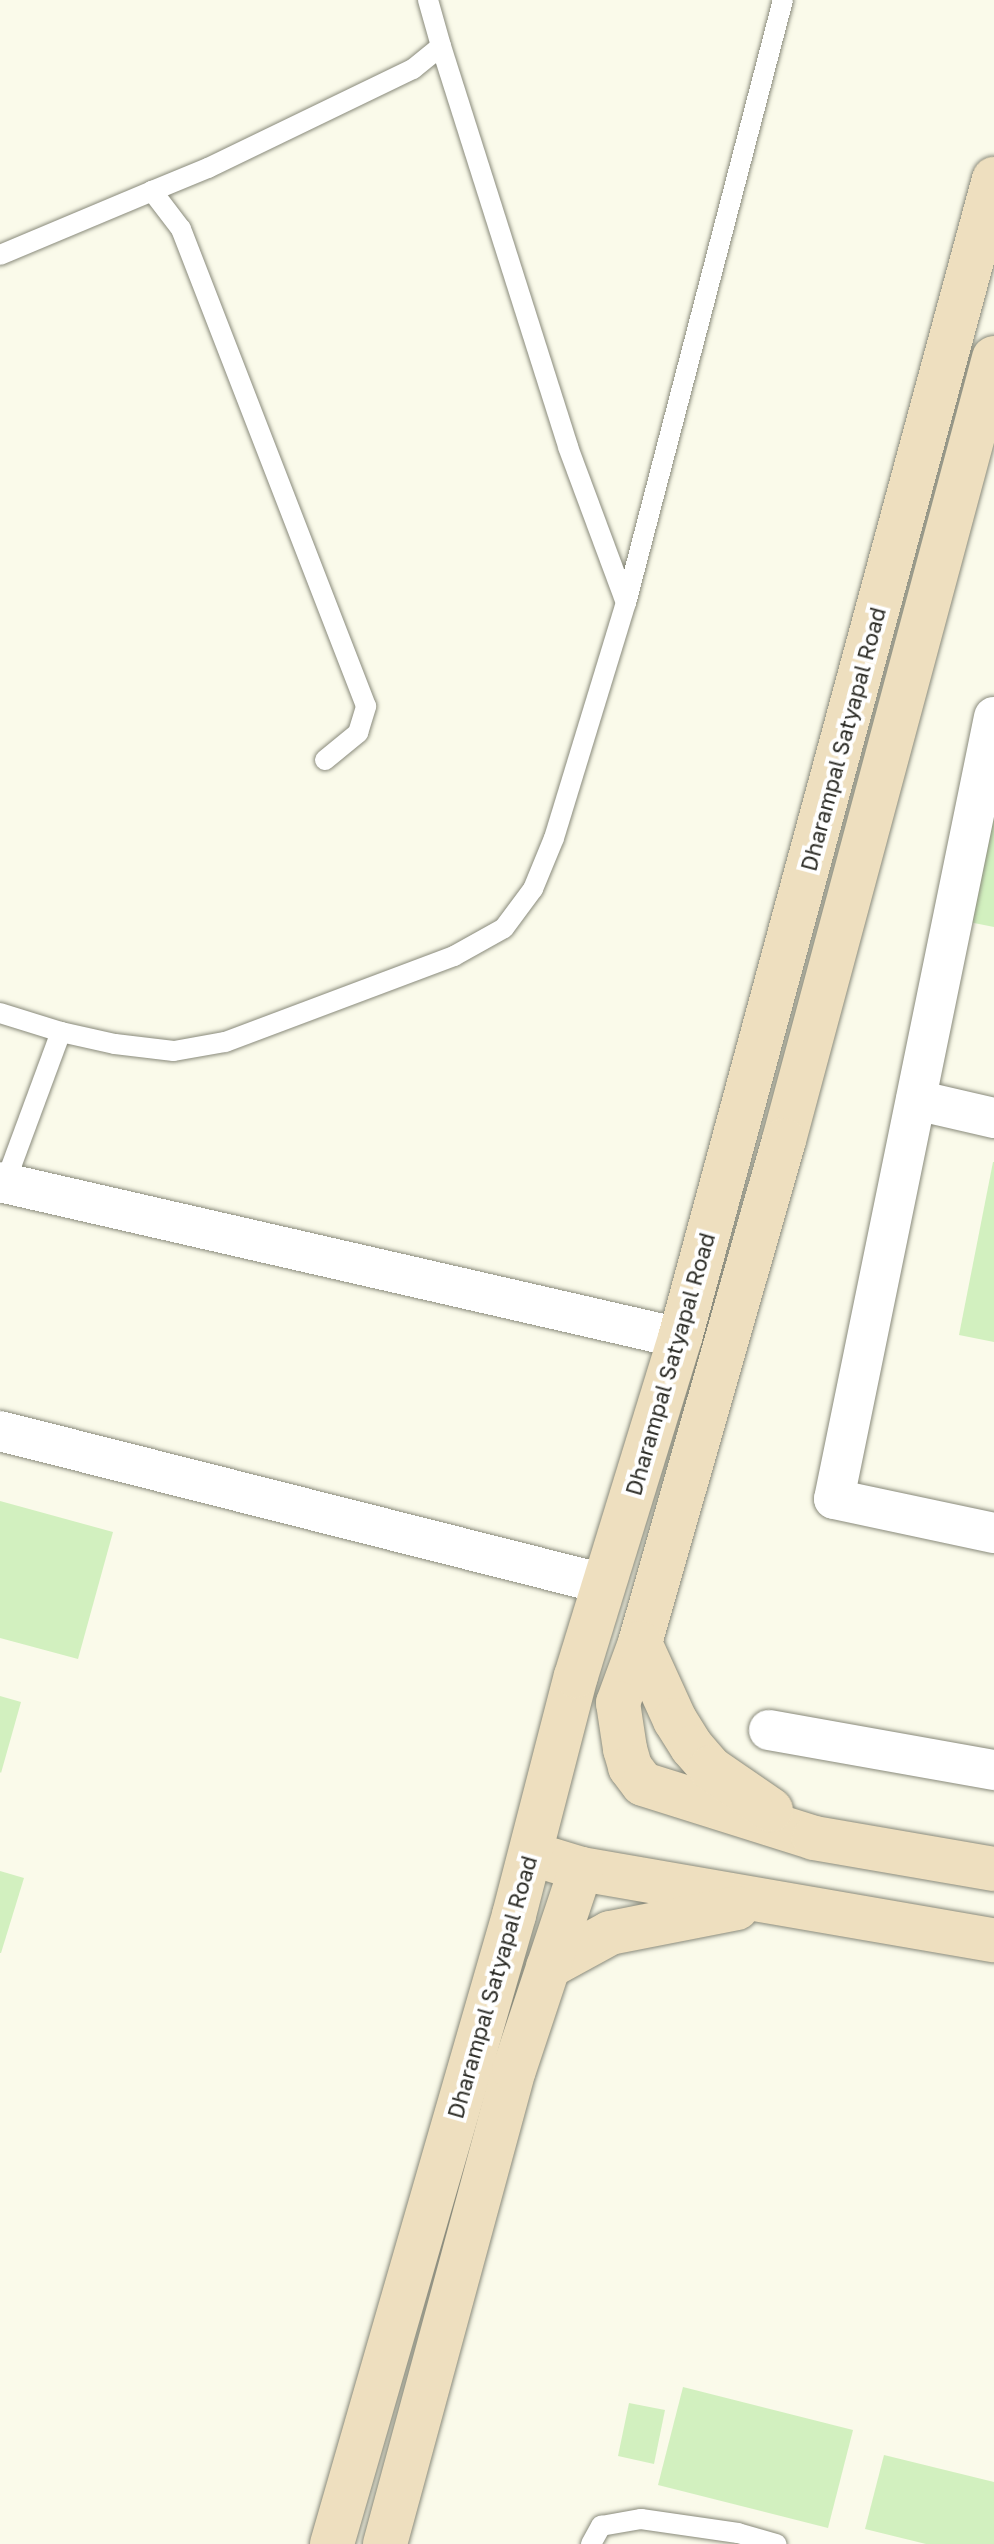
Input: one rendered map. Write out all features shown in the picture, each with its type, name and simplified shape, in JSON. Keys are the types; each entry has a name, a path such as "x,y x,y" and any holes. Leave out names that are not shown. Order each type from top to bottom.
{"street":[{"name":"Dharampal Satyapal Road","path":"332,2544 604,1584 680,1338 994,179"},
{"path":"994,358 784,1140 640,1643 618,1703 630,1767 643,1784 814,1838 994,1869"},
{"path":"994,717 834,1499 994,1533"},
{"path":"916,1100 994,1118"},
{"path":"2,1183 680,1338"},
{"path":"0,1431 604,1584"},
{"path":"640,1643 675,1720 710,1768 814,1838"},
{"path":"769,1730 994,1770"},
{"path":"530,1852 581,1869 994,1940"},
{"name":"Dharampal Satyapal Road","path":"385,2544 514,2070 581,1869"},
{"path":"548,1967 610,1933 771,1902"}],"lane":[{"path":"428,0 568,447 626,603"},
{"path":"766,57 769,0"},
{"path":"0,1013 61,1032 115,1044 174,1051 225,1042 454,956 504,928 533,889 554,838 626,603 783,0"},
{"path":"0,255 208,168 413,69 441,46"},
{"path":"152,191 181,229 366,706 358,733 325,760"},
{"path":"2,1183 61,1032"},
{"path":"591,2544 601,2526 641,2519 738,2533 776,2544"}],"building":[{"path":"994,781 994,927 964,921"},
{"path":"994,1162 994,1342 959,1335"},
{"path":"0,1501 113,1532 78,1659 0,1638"},
{"path":"0,1696 21,1702 1,1773 0,1772"},
{"path":"0,1871 24,1878 1,1953 0,1953"},
{"path":"683,2387 853,2430 828,2528 658,2485"},
{"path":"629,2403 665,2410 654,2464 618,2456"},
{"path":"884,2455 994,2482 994,2544 926,2544 865,2529"}]}
